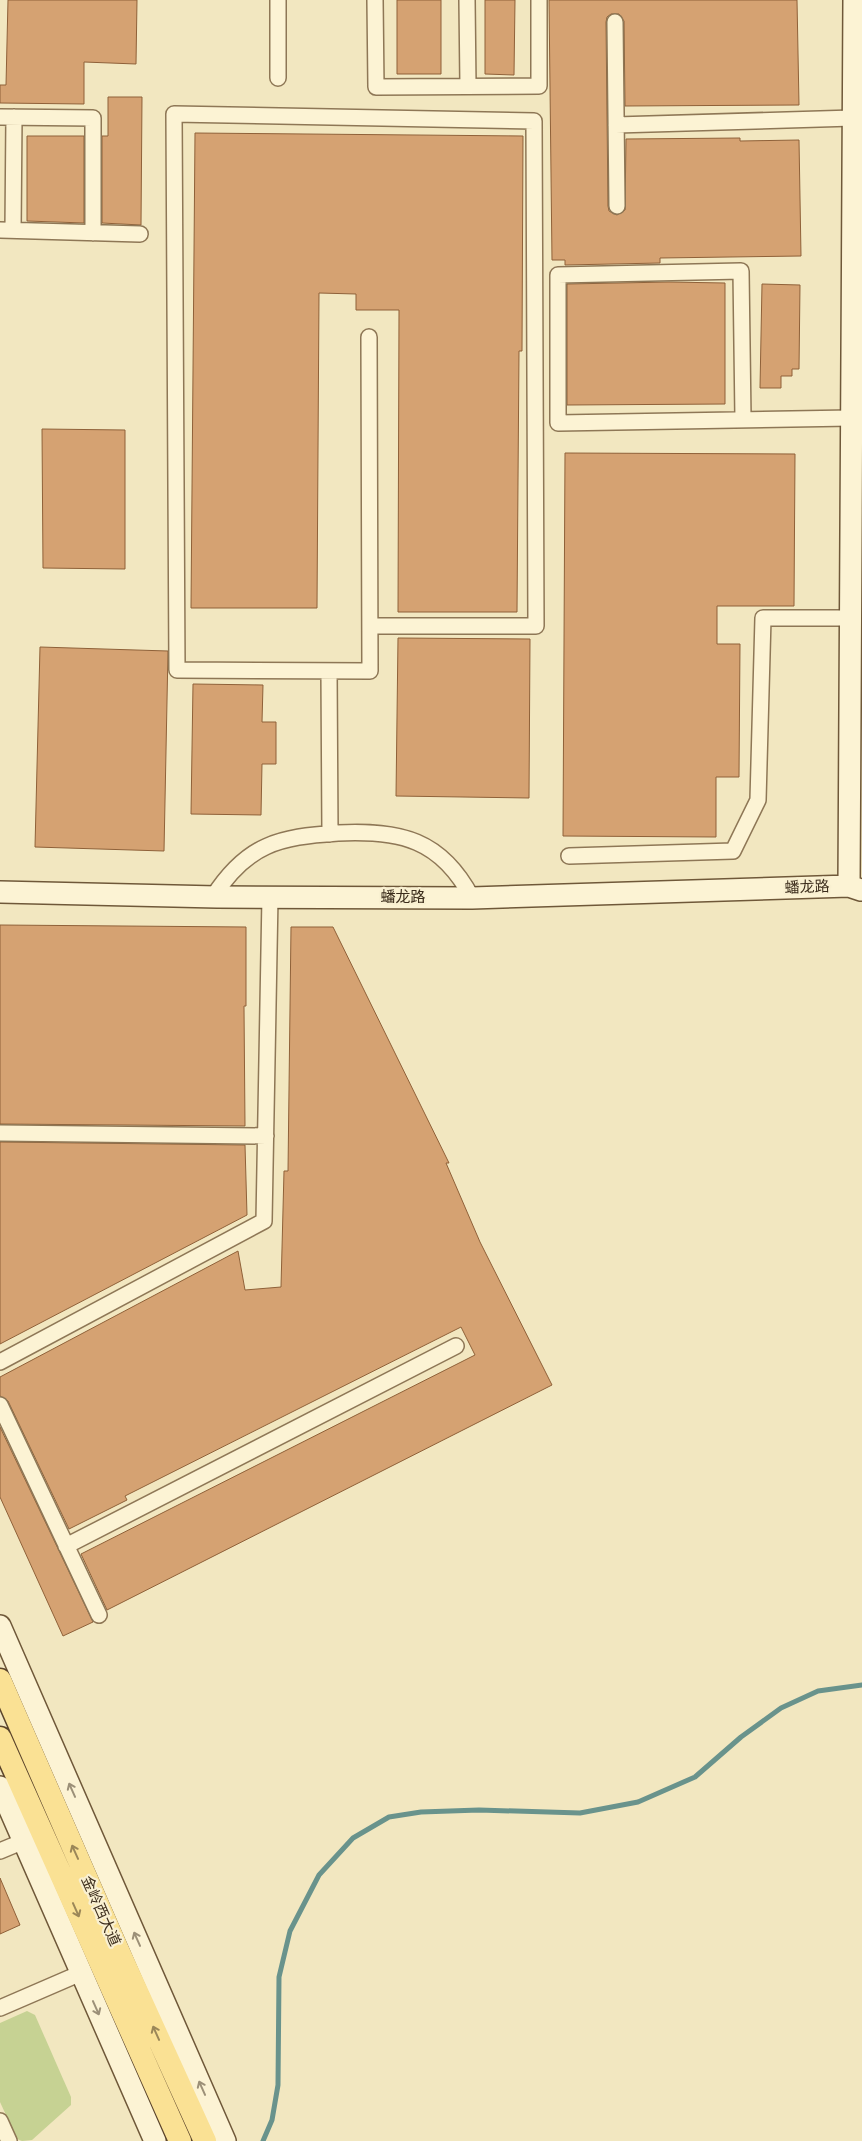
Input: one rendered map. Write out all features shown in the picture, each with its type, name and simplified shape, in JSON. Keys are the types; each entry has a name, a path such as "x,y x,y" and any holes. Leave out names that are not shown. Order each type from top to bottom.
{"main road":[{"name":"金岭西大道","path":"0,1680 114,1941 217,2138"},
{"name":"金岭西大道","path":"0,1738 180,2141"}],"street":[{"path":"278,0 278,78"},
{"path":"375,0 376,87 539,86 539,0"},
{"path":"467,0 468,86"},
{"name":"蟠龙路","path":"0,892 213,897 472,898 858,883 850,618 854,0"},
{"path":"615,22 617,206"},
{"path":"369,337 370,671 177,670 174,114 534,120 536,626 370,626"},
{"path":"93,232 93,118 7,117 6,230 140,234"},
{"path":"616,125 853,118"},
{"path":"743,420 740,272 558,275 558,423 743,420 851,418"},
{"path":"569,856 733,851 758,800 763,618 850,618"},
{"path":"329,671 330,834"},
{"path":"213,897 235,868 264,847 296,836 374,832 404,837 419,843 444,860 464,884 472,898"},
{"path":"0,1362 264,1221 270,897"},
{"path":"0,1133 266,1136"},
{"path":"66,1546 456,1346"},
{"path":"0,1405 99,1615"},
{"path":"0,1626 217,2138"},
{"path":"0,1787 155,2141"},
{"path":"0,1851 24,1841"},
{"path":"0,2008 81,1973"},
{"path":"0,2121 6,2139"}],"green space":[{"path":"27,2011 35,2015 71,2097 71,2105 32,2140 22,2141 17,2139 0,2102 0,2023"}],"building":[{"path":"8,0 137,0 136,64 84,62 84,104 0,103 0,85 6,85"},
{"path":"397,0 441,0 441,74 397,74"},
{"path":"485,0 515,0 514,75 485,74"},
{"path":"549,0 797,0 799,105 625,106 624,21 619,14 611,14 607,17 608,206 609,211 617,215 625,210 626,139 740,138 740,141 799,140 801,256 660,258 660,263 565,265 565,260 552,260"},
{"path":"108,97 142,97 141,225 102,223 102,136 108,136"},
{"path":"195,133 523,136 522,351 519,351 517,612 398,612 399,310 356,310 356,294 319,293 317,608 191,608"},
{"path":"27,136 84,136 84,223 27,221"},
{"path":"725,283 725,404 567,405 567,284"},
{"path":"762,284 800,285 799,369 792,369 792,376 781,376 781,388 760,388"},
{"path":"42,429 125,430 125,569 43,568"},
{"path":"565,453 795,454 794,606 717,606 717,644 740,644 739,777 716,777 716,837 563,836"},
{"path":"398,638 530,639 529,798 396,796"},
{"path":"40,647 168,651 164,851 35,847"},
{"path":"193,684 263,685 262,722 276,722 276,764 262,764 261,815 191,814"},
{"path":"0,925 246,927 246,1006 244,1006 245,1126 0,1124"},
{"path":"291,927 333,927 449,1163 446,1163 480,1242 552,1385 107,1610 81,1554 475,1355 461,1327 125,1496 127,1500 69,1529 8,1401 0,1396 0,1377 238,1251 245,1290 281,1287 284,1171 288,1171"},
{"path":"0,1142 245,1145 247,1215 0,1344"},
{"path":"0,1427 93,1622 63,1636 0,1497"},
{"path":"0,1878 20,1925 0,1934"}],"waterway":[{"path":"263,2141 272,2120 278,2085 279,1977 290,1931 319,1875 353,1838 389,1817 421,1812 479,1810 580,1813 638,1802 695,1777 741,1737 781,1708 818,1691 862,1685"}]}
